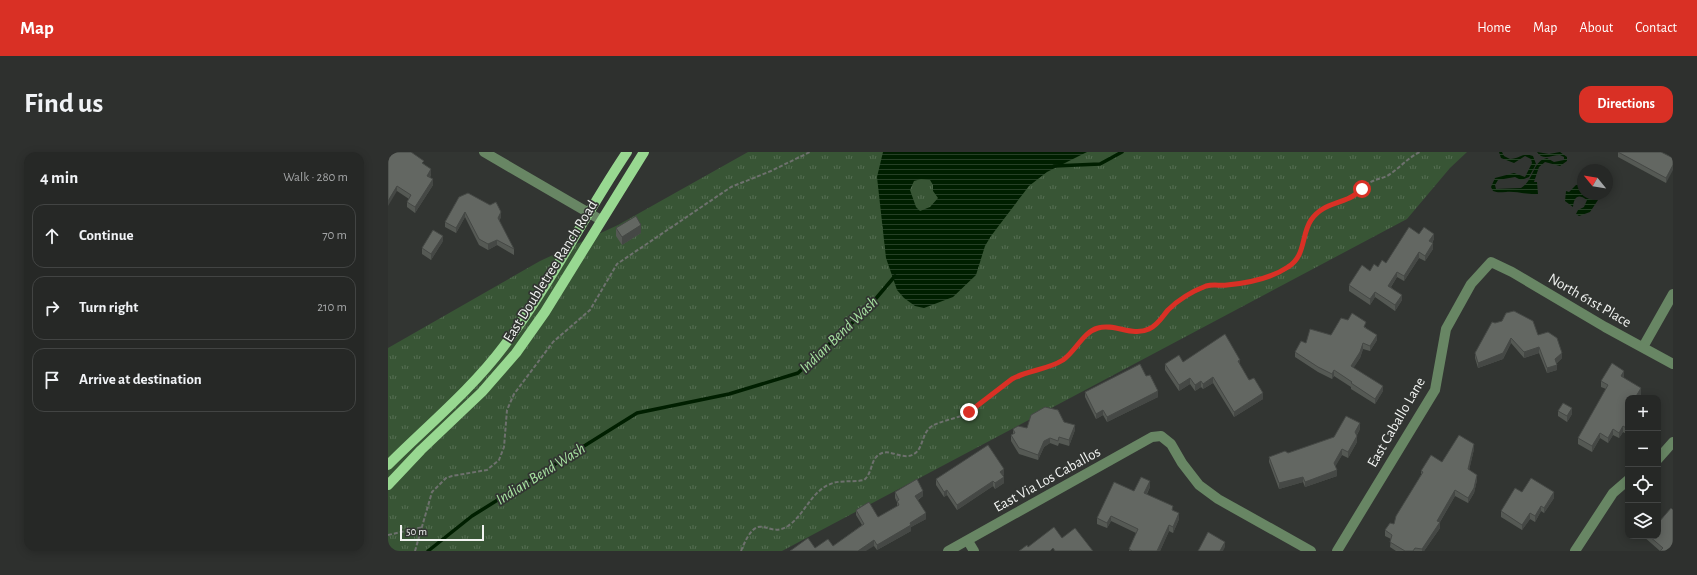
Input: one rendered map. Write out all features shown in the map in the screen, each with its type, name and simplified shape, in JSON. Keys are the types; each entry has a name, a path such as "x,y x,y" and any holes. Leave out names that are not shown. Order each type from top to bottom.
{"main road":[{"name":"East Doubletree Ranch Road","path":"388,465 490,364 534,304 588,212 627,152"},
{"name":"East Doubletree Ranch Road","path":"388,485 421,450 482,392 516,353 545,312 600,220 644,152"}],"street":[{"path":"484,152 600,220"},
{"name":"North 61st Place","path":"1491,262 1512,272 1605,327 1673,364"},
{"name":"East Caballo Lane","path":"1337,551 1435,390 1446,329 1471,284 1491,262"},
{"path":"1643,347 1673,294"},
{"name":"East Via Los Caballos","path":"948,551 1152,437 1162,436 1171,444 1182,463 1199,484 1218,499 1311,551"},
{"path":"1661,456 1673,442"},
{"path":"1576,551 1613,493 1625,483"},
{"path":"968,540 974,551"}],"path":[{"path":"415,551 423,527 429,500 440,483 452,476 487,470 499,460 504,447 507,410 514,394 553,342 590,310 616,264 731,187 771,171 810,152"},
{"path":"741,551 748,534 752,529 761,527 777,529 787,526 798,516 814,496 828,485 839,481 864,480 870,472 875,458 881,453 886,452 907,457 912,455 918,450 930,427 969,412 994,391 1019,375 1040,371 1062,360 1078,346 1090,332 1095,329 1106,327 1128,331 1145,331 1156,325 1174,304 1208,286 1245,283 1269,277 1282,271 1290,266 1298,257 1308,225 1322,209 1353,196 1368,184 1386,176 1411,156 1420,152"},
{"path":"388,535 423,527"}],"green space":[{"path":"748,152 1467,152 1450,168 1407,219 782,551 388,551 388,348 540,261 618,225"}],"shaded area":[{"path":"883,152 1087,152 1047,172 1029,186 985,246 976,275 953,297 924,308 915,306 904,298 897,290 886,258 877,177","holes":["921,179 930,180 933,185 933,191 938,198 930,207 920,211 916,207 910,190 914,181"]},
{"path":"1499,152 1502,152 1504,156 1510,159 1524,155 1533,156 1536,164 1529,177 1521,180 1515,177 1498,180 1495,185 1496,189 1521,188 1529,180 1536,166 1542,160 1547,158 1554,162 1564,160 1564,157 1560,155 1545,157 1539,155 1537,152 1549,154 1560,152 1567,157 1567,161 1560,166 1545,162 1539,167 1534,182 1537,182 1538,194 1496,192 1493,191 1491,187 1495,178 1514,173 1525,177 1532,163 1531,159 1525,156 1514,163 1501,158"},
{"path":"1576,185 1577,197 1574,201 1573,207 1565,201 1566,191 1569,192"},
{"path":"1587,200 1598,200 1590,212 1579,216 1576,214 1578,210 1584,207"}],"building":[{"path":"388,152 411,152 424,161 422,163 431,169 427,176 433,179 415,207 407,202 411,195 397,186 388,201"},
{"path":"1618,152 1661,152 1673,158 1673,165 1666,178"},
{"path":"468,193 490,205 496,202 501,212 498,218 514,249 497,240 488,244 479,239 465,212 456,228 445,222 459,197"},
{"path":"636,216 641,225 622,237 616,228"},
{"path":"1409,227 1419,234 1424,227 1434,234 1429,241 1433,243 1425,256 1419,252 1404,276 1397,272 1388,286 1402,295 1395,305 1375,292 1370,299 1349,285 1362,265 1370,271 1374,264 1378,267 1382,260 1386,263"},
{"path":"433,230 443,236 431,254 422,248"},
{"path":"1514,311 1533,321 1538,335 1548,332 1557,338 1562,353 1555,359 1557,365 1547,368 1539,347 1524,352 1511,338 1503,353 1478,363 1475,353 1492,322 1495,323 1502,321 1506,313"},
{"path":"1352,313 1366,322 1364,327 1377,335 1370,346 1363,343 1360,352 1351,366 1383,386 1375,399 1334,370 1332,374 1295,352 1301,341 1306,343 1310,329 1331,335 1341,318 1348,320"},
{"path":"1225,334 1240,360 1238,361 1249,380 1254,378 1263,393 1234,412 1213,377 1203,384 1201,381 1195,385 1190,378 1179,385 1165,364 1179,355 1183,362"},
{"path":"1612,363 1624,371 1621,376 1641,388 1637,395 1625,395 1625,427 1623,426 1619,433 1613,429 1608,438 1600,433 1592,446 1578,438 1608,385 1601,381"},
{"path":"1140,364 1146,376 1150,375 1158,391 1107,417 1103,410 1096,414 1085,392"},
{"path":"1563,403 1572,408 1567,416 1558,411"},
{"path":"1045,407 1058,410 1064,422 1075,425 1069,440 1059,437 1058,441 1050,438 1044,441 1038,455 1019,448 1011,435 1015,433 1013,429 1018,426 1027,428 1031,415"},
{"path":"1346,416 1360,423 1355,432 1357,436 1348,452 1342,449 1334,463 1337,470 1305,482 1303,477 1279,483 1269,457 1285,451 1288,453 1334,437"},
{"path":"1459,435 1474,444 1468,469 1477,475 1474,488 1468,498 1455,490 1437,521 1440,522 1422,549 1415,548 1413,551 1405,551 1390,542 1392,535 1385,530 1390,523 1394,524 1396,516 1423,472 1421,471 1431,455 1442,462"},
{"path":"988,445 1004,469 1000,472 1004,477 995,483 993,481 957,505 947,490 944,492 936,479"},
{"path":"1141,477 1150,481 1144,493 1173,506 1172,510 1179,513 1173,527 1169,525 1157,551 1132,551 1129,549 1138,529 1111,516 1107,523 1097,518 1114,482 1134,491"},
{"path":"1531,478 1554,492 1544,508 1541,506 1535,516 1530,513 1522,525 1501,511 1515,488 1522,492"},
{"path":"917,479 923,491 915,496 926,513 910,523 911,525 877,545 874,540 858,551 790,551 808,538 815,548 828,539 833,546 864,524 856,510 869,502 878,517 899,505 897,501 899,500 895,492"},
{"path":"1671,508 1673,510 1673,551 1660,551 1663,548 1652,539 1661,539 1661,520"},
{"path":"1054,527 1062,538 1075,528 1093,551 1055,551 1053,548 1050,551 1019,551 1027,545 1028,547"},
{"path":"1208,532 1225,542 1220,551 1198,551"}],"waterway":[{"name":"Indian Bend Wash","path":"1054,166 1100,164 1122,152"},
{"name":"Indian Bend Wash","path":"428,551 472,516 637,413 729,394 798,373 867,309 895,276"}],"route":[{"path":"969,412 994,391 1019,375 1040,371 1062,360 1078,346 1090,332 1095,329 1106,327 1128,331 1145,331 1156,325 1174,304 1198,290 1208,286 1245,283 1269,277 1282,271 1295,262 1301,251 1308,225 1318,212 1330,205 1348,199 1362,189"}]}
